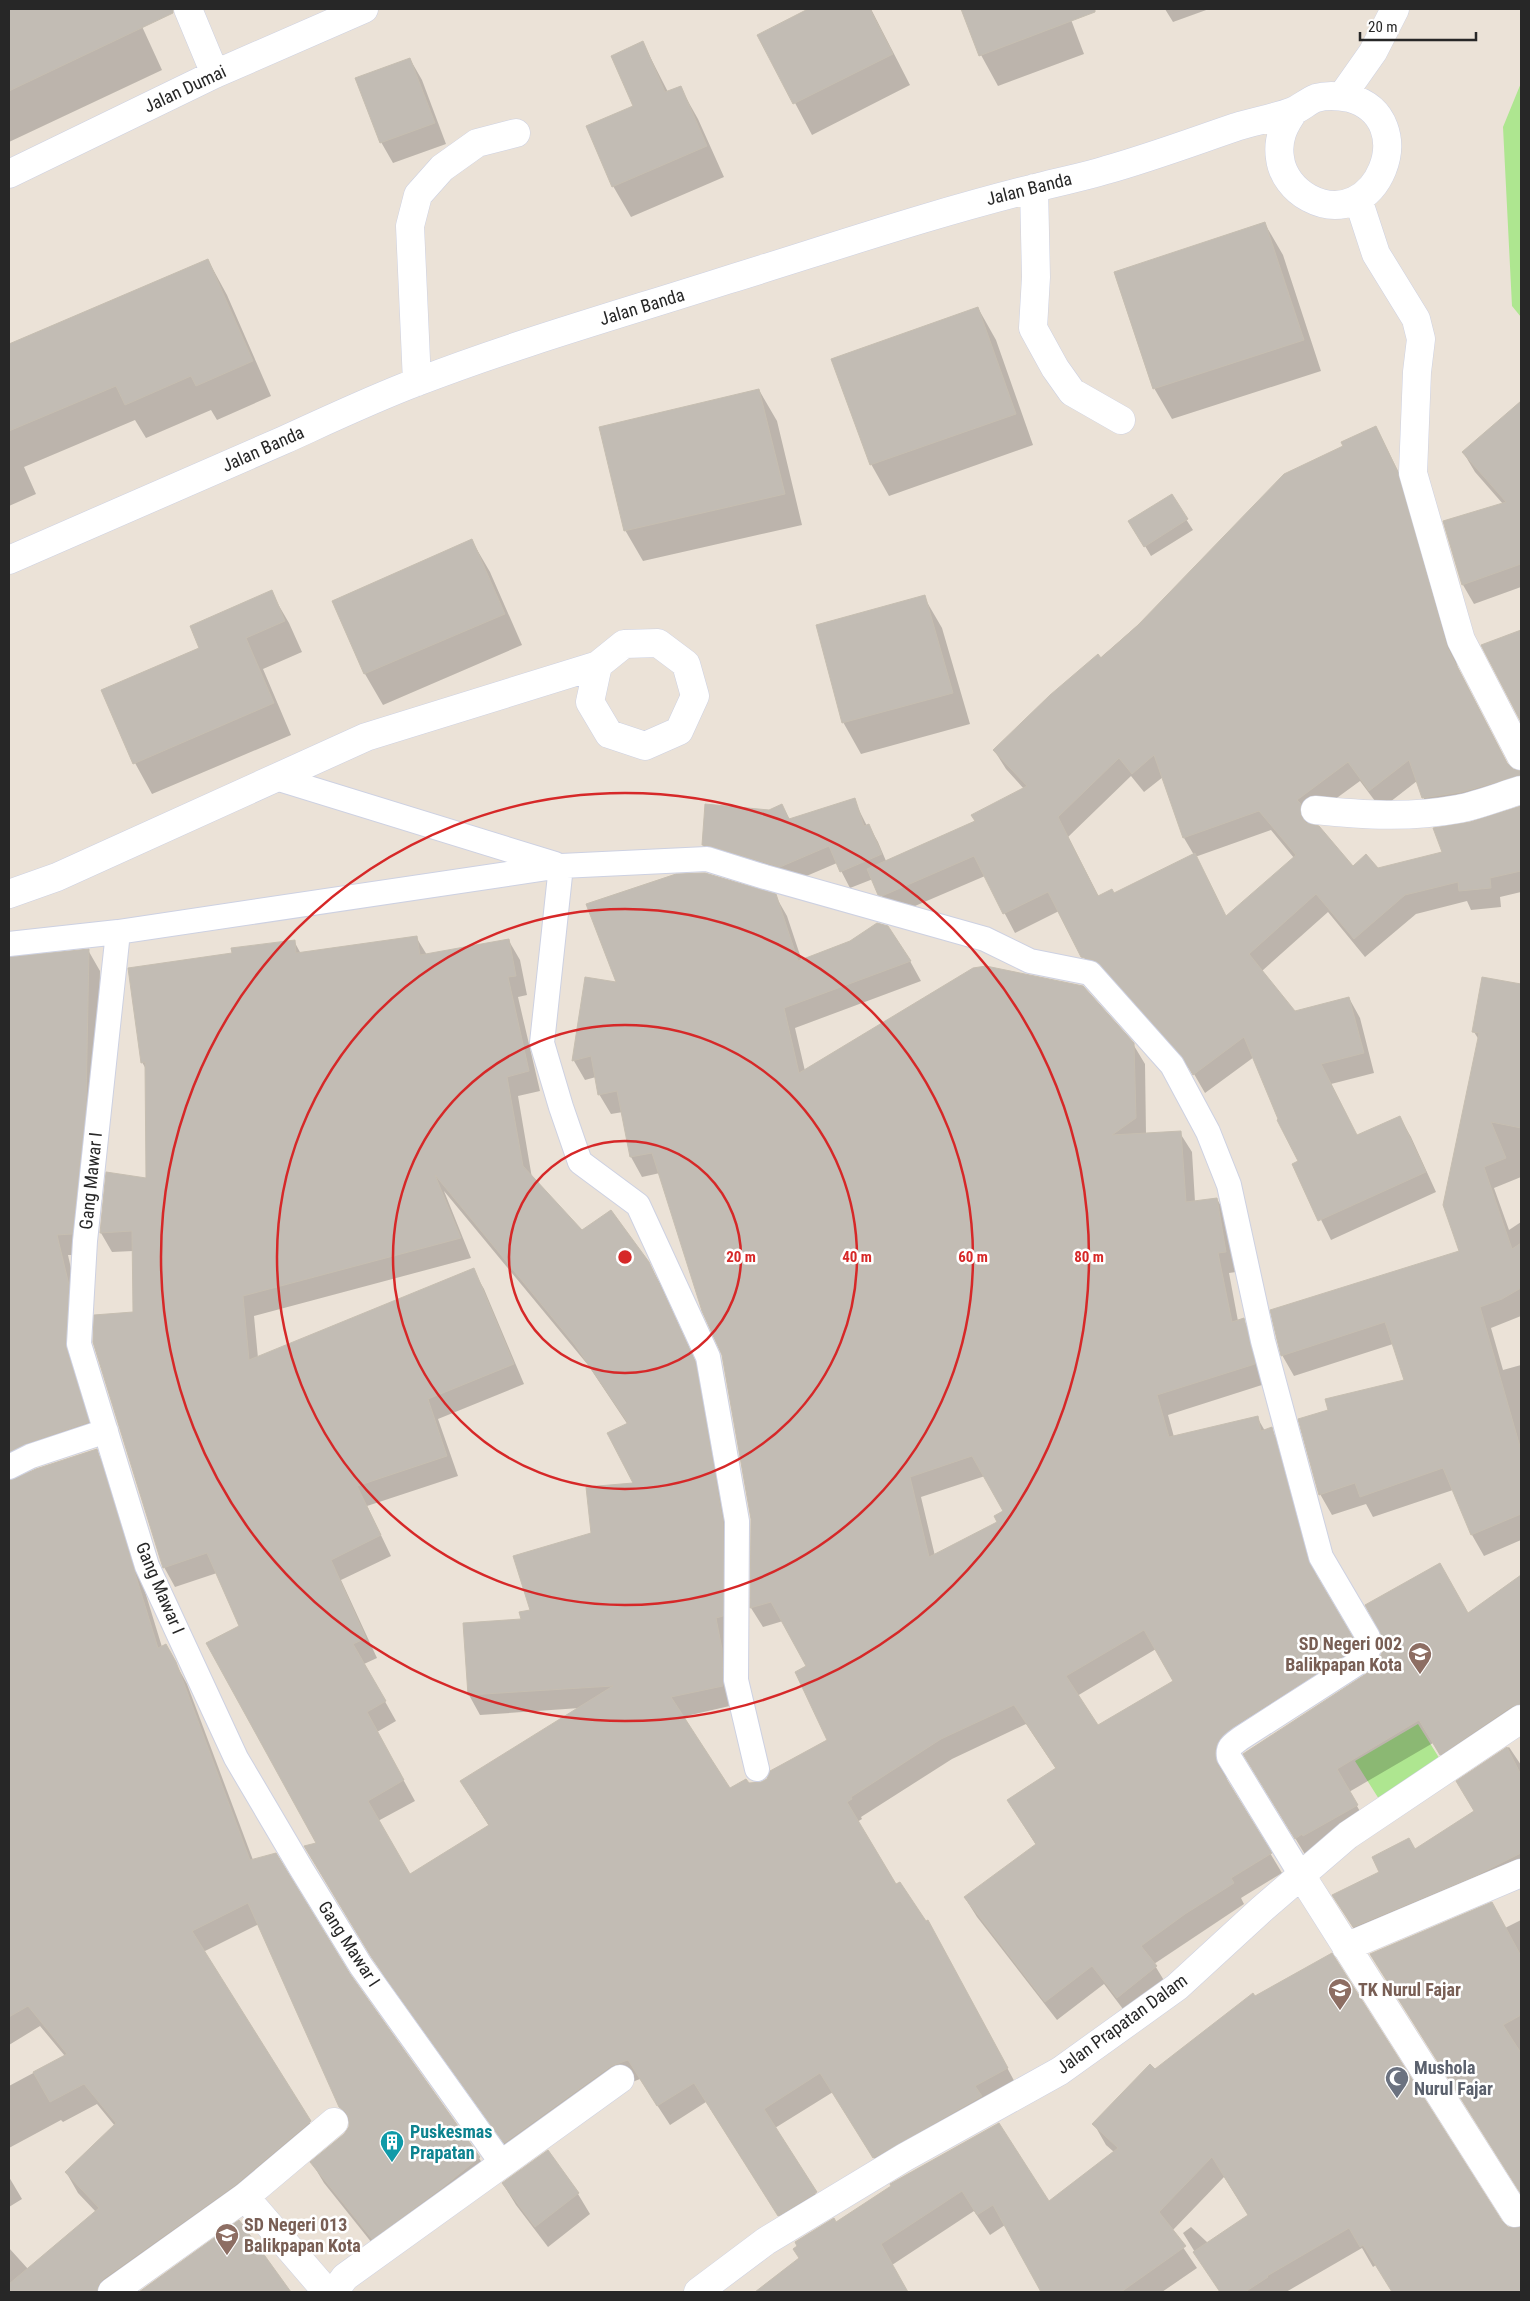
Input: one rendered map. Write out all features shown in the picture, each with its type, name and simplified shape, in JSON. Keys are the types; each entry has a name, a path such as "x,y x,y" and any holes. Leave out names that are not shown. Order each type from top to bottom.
{"street":[{"path":"188,9 215,74"},
{"name":"Jalan Dumai","path":"9,174 215,74 364,9"},
{"path":"1342,96 1372,52 1395,9"},
{"path":"1342,96 1357,100 1370,109 1380,122 1386,136 1388,152 1385,167 1378,182 1358,199 1333,204 1315,201 1298,192 1287,178 1280,161 1279,143 1284,125 1294,110 1317,98 1342,96"},
{"name":"Jalan Banda","path":"9,560 417,382 571,329 944,211 1106,170 1266,117 1294,110"},
{"path":"417,382 410,226 418,195 442,168 477,143 516,133"},
{"path":"1034,188 1036,276 1033,328 1072,392 1121,420"},
{"path":"1358,199 1376,254 1416,319 1421,339 1417,372 1413,473 1461,640 1521,756"},
{"path":"9,894 57,878 366,738 598,664"},
{"path":"1315,810 1358,815 1412,815 1459,809 1521,790"},
{"name":"Jalan Prapatan Dalam","path":"698,2292 766,2241 904,2157 1060,2070 1177,1987 1348,1835 1521,1719"},
{"path":"1346,1947 1521,1872"},
{"path":"1301,1875 1515,2213"},
{"path":"334,2292 344,2277 501,2162 620,2079"},
{"path":"112,2292 245,2197 334,2122"},
{"path":"245,2197 327,2292"}],"lane":[{"path":"276,778 561,866"},
{"path":"9,944 118,932 561,866 706,859 985,939 1030,961 1090,973 1172,1066 1208,1132 1228,1185 1263,1341 1321,1557 1368,1638 1369,1648 1364,1659 1241,1738 1230,1746 1228,1750 1229,1757 1301,1875"},
{"path":"561,866 542,1043 580,1162 638,1205 708,1357 737,1521 736,1680 757,1769"},
{"name":"Gang Mawar I","path":"118,932 85,1241 79,1344 147,1566 236,1758 361,1966 501,2162"},
{"path":"9,1467 31,1456 106,1431"}],"green space":[{"path":"1521,83 1521,317 1512,306 1503,127"},
{"path":"1418,1724 1451,1777 1389,1815 1355,1761"}],"building":[{"path":"9,9 173,9 173,13 9,91"},
{"path":"808,9 870,9 893,54 793,104 757,35"},
{"path":"961,9 1095,9 1095,12 979,56"},
{"path":"643,41 665,92 681,86 707,146 612,187 586,126 633,106 611,56"},
{"path":"410,58 435,123 380,143 355,78"},
{"path":"1265,222 1304,340 1153,389 1114,272"},
{"path":"208,259 253,361 196,386 191,376 125,405 116,386 9,431 9,344"},
{"path":"978,307 1016,414 870,465 831,359"},
{"path":"759,389 785,494 624,531 599,427"},
{"path":"1521,401 1521,564 1462,585 1443,521 1506,502 1462,452"},
{"path":"1376,426 1397,470 1447,647 1507,763 1513,769 1521,771 1521,775 1462,792 1422,798 1409,760 1369,791 1348,762 1297,800 1301,804 1301,816 1306,823 1319,826 1353,866 1366,854 1378,868 1442,852 1433,828 1470,822 1521,806 1521,871 1490,878 1491,888 1459,891 1458,882 1405,895 1354,939 1316,894 1249,954 1295,1011 1349,997 1364,1053 1321,1064 1357,1135 1400,1116 1426,1172 1318,1221 1292,1164 1298,1161 1277,1120 1244,1037 1193,1075 1182,1056 1100,964 1081,957 1048,892 1003,914 974,856 882,896 878,895 867,869 975,821 971,815 1027,786 993,750 1050,695 1098,654 1101,658 1138,625 1284,474 1343,446 1341,442","holes":["1154,755 1183,838 1259,811 1296,855 1226,916 1195,853 1114,893 1112,889 1098,896 1058,817 1119,758 1132,774"]},
{"path":"1172,494 1188,519 1144,547 1128,521"},
{"path":"472,539 505,614 364,674 332,601"},
{"path":"272,590 285,621 246,638 274,703 133,764 101,690 199,648 190,626"},
{"path":"925,595 953,693 842,723 816,625"},
{"path":"1521,630 1521,722 1481,645"},
{"path":"855,798 864,826 869,824 882,854 840,872 829,846 780,867 702,845 705,804 769,810 782,804 789,819"},
{"path":"705,873 776,894 798,961 850,941 877,923 888,926 911,961 784,1008 799,1073 973,968 986,966 1083,986 1134,1043 1136,1118 1112,1135 1181,1131 1186,1202 1217,1198 1226,1252 1218,1253 1232,1322 1244,1318 1255,1364 1157,1395 1169,1437 1258,1416 1261,1431 1272,1427 1308,1561 1355,1641 1353,1650 1234,1726 1220,1738 1215,1749 1217,1764 1272,1853 1231,1878 1234,1883 1185,1914 1141,1946 1157,1966 1117,1998 1092,1966 1045,2002 964,1897 1036,1844 1007,1800 1056,1768 1014,1705 941,1739 851,1797 852,1799 847,1802 896,1884 900,1882 926,1921 928,1920 1008,2068 975,2086 982,2096 873,2158 820,2073 764,2109 817,2192 778,2216 694,2083 657,2106 628,2060 611,2066 504,2143 372,1958 304,1846 316,1843 206,1643 239,1626 207,1553 163,1568 93,1342 94,1315 133,1312 132,1231 100,1233 106,1172 146,1178 145,1062 141,1063 128,968 232,953 231,948 295,940 296,953 417,936 420,955 509,939 516,976 508,977 529,1071 507,1077 523,1166 582,1230 611,1210 649,1262 695,1361 723,1522 723,1616 716,1618 722,1649 723,1686 671,1697 730,1788 746,1779 749,1783 761,1782 767,1779 770,1771 827,1740 795,1672 806,1666 771,1602 750,1608 751,1519 722,1355 702,1311 652,1153 630,1157 617,1091 598,1095 591,1056 572,1061 585,977 616,982 586,904 676,874","holes":["435,1175 575,1345 628,1423 607,1433 633,1483 586,1487 591,1533 513,1556 530,1610 519,1612 521,1619 463,1623 468,1695 613,1686 460,1781 489,1825 410,1874 368,1801 404,1780 367,1712 386,1701 353,1644 366,1638 331,1560 381,1535 357,1486 447,1456 428,1399 514,1364 474,1268 249,1360 243,1296 461,1238","972,1456 1003,1511 994,1516 997,1522 929,1557 910,1477","1144,1630 1173,1681 1098,1725 1066,1676"]},
{"path":"89,949 86,1105 72,1234 57,1235 69,1285 66,1348 89,1422 27,1443 9,1452 9,957"},
{"path":"1482,977 1521,984 1521,1128 1491,1122 1506,1158 1484,1167 1512,1249 1521,1243 1521,1288 1502,1299 1480,1307 1521,1450 1521,1514 1471,1535 1443,1468 1360,1497 1355,1483 1319,1495 1298,1419 1328,1410 1325,1399 1404,1380 1385,1322 1281,1356 1270,1310 1459,1251 1443,1205 1479,1033 1472,1032"},
{"path":"97,1449 158,1648 166,1644 176,1662 250,1860 276,1853 350,1974 480,2157 443,2187 372,2239 310,2162 344,2134 349,2127 349,2119 346,2112 339,2107 248,1903 192,1931 311,2121 235,2185 103,2279 98,2285 97,2292 9,2292 9,2284 99,2208 65,2172 116,2123 84,2084 50,2102 33,2072 67,2054 28,2006 9,2017 9,1481 36,1469"},
{"path":"1440,1563 1468,1613 1521,1575 1521,1704 1512,1706 1440,1755 1419,1720 1337,1769 1358,1805 1295,1839 1243,1754 1372,1670 1382,1653 1382,1636 1365,1605"},
{"path":"1507,1747 1521,1775 1521,1853 1477,1875 1353,1927 1332,1895 1379,1872 1372,1857 1409,1838 1415,1849 1474,1811 1456,1781"},
{"path":"1492,1902 1521,1956 1521,2015 1503,2025 1521,2053 1521,2194 1370,1954"},
{"path":"1332,1953 1502,2221 1508,2227 1521,2227 1521,2292 1392,2292 1363,2245 1360,2247 1349,2228 1267,2276 1245,2292 1220,2292 1193,2252 1248,2215 1212,2157 1159,2212 1186,2246 1121,2292 1041,2292 993,2205 977,2215 962,2191 881,2244 908,2292 755,2292 799,2258 793,2249 797,2246 795,2242 834,2218 836,2222 891,2186 890,2184 999,2123 1049,2201 1118,2148 1092,2124 1150,2064 1155,2069 1253,1993 1255,1996"},
{"path":"548,2150 579,2193 535,2227 502,2183"},
{"name":"SD Negeri 013 Balikpapan Kota","path":"239,2220 291,2292 139,2292"}],"place":[{"name":"SD Negeri 002 Balikpapan Kota","path":"1420,1675"},
{"name":"TK Nurul Fajar","path":"1340,2011"},
{"name":"Mushola Nurul Fajar","path":"1397,2099"},
{"name":"Puskesmas Prapatan","path":"392,2163"},
{"name":"SD Negeri 013 Balikpapan Kota","path":"227,2256"}]}
